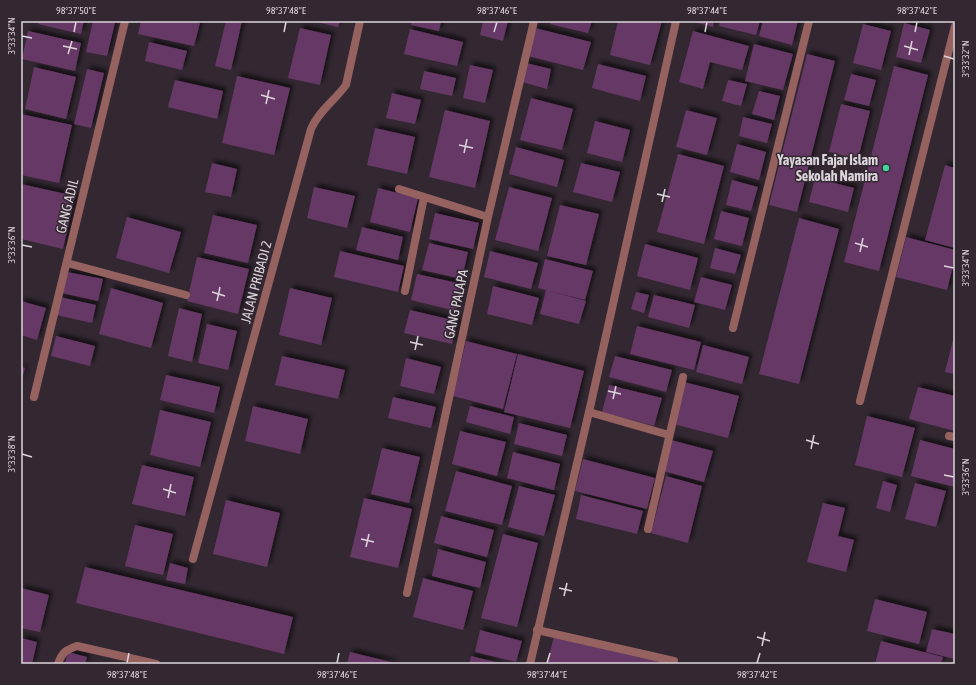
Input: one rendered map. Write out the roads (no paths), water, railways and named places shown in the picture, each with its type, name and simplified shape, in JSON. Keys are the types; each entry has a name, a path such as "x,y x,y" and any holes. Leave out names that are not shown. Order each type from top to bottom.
{"street":[{"name":"GANG ADIL","path":"34,397 125,21"},
{"name":"JALAN PRIBADI 2","path":"194,559 311,129 314,121 340,94 346,85 360,21"},
{"name":"GANG PALAPA","path":"407,593 488,217 534,21"},
{"path":"530,664 589,412 676,21"},
{"path":"733,328 809,21"},
{"path":"860,401 955,26"},
{"path":"399,189 488,217"},
{"path":"405,291 424,197"},
{"path":"67,263 186,295"},
{"path":"648,529 683,376"},
{"path":"589,412 669,435"},
{"path":"538,630 674,661"},
{"path":"58,664 66,650 77,646 156,664"}],"place":[{"name":"Yayasan Fajar Islam Sekolah Namira","path":"886,168"}]}
